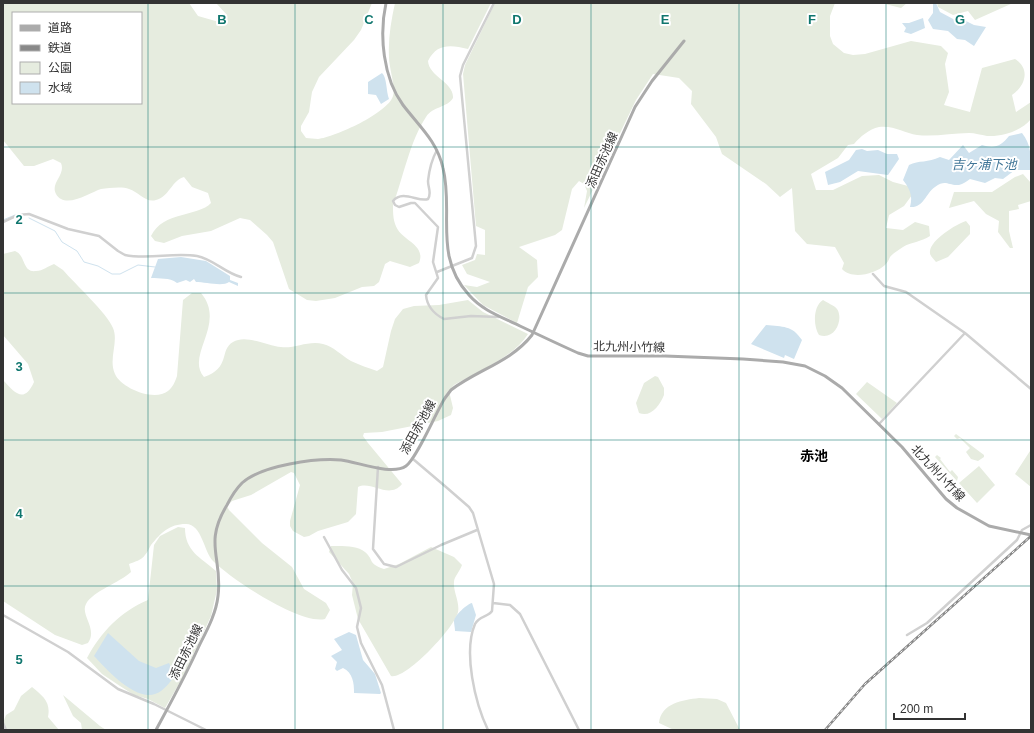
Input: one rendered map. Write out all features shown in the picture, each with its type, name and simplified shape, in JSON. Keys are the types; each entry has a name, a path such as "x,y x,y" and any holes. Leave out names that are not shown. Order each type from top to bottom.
{"main road":[{"name":"北九州小竹線","path":"386,3 384,21 384,51 391,81 402,103 426,131 437,150 444,176 446,242 452,266 468,295 483,308 499,317 578,353 588,356 743,359 799,364 834,382 879,424 913,459 946,499 957,508 989,526 1031,535"},
{"name":"添田赤池線","path":"156,730 178,691 216,611 219,584 215,553 215,527 235,490 242,483 257,473 313,460 341,460 378,467 399,469 413,459 438,410 451,390 513,354 525,344 533,332 588,214 635,107 652,81 684,42"}],"street":[{"path":"437,272 472,258 476,246 460,76 463,66 494,3"},
{"path":"437,150 434,156 428,182 430,196 428,199 424,200 410,196 398,197 393,201 394,206 398,207 410,203 415,204 437,224 438,230 433,262 437,272 437,280 427,292 426,297 433,311 440,317 448,320 472,316 499,317"},
{"path":"3,222 18,215 29,214 68,229 99,236 114,249 125,255 196,256 209,260 226,271 241,277"},
{"path":"874,274 882,285 906,292 965,333 1031,389"},
{"path":"879,424 965,333"},
{"path":"413,459 469,507 473,513 494,584 491,613 482,617 476,623 470,642 471,673 481,713 488,730"},
{"path":"378,467 373,549 384,564 388,566 401,565 441,545 477,530"},
{"path":"907,635 927,622 1017,540 1022,530 1031,525"},
{"path":"324,537 342,570 356,588 360,599 361,608 357,627 365,652 382,685 394,730"},
{"path":"493,603 510,606 520,614 578,730"},
{"path":"3,615 68,652 125,693 166,710 206,730"},
{"path":"3,723 6,730"}],"green space":[{"path":"3,3 189,3 198,16 219,22 225,19 227,15 216,3 372,3 361,30 354,40 319,77 312,92 309,112 301,126 301,131 306,138 318,139 336,134 372,117 389,103 393,96 394,88 389,62 389,50 390,30 395,3 491,3 468,49 450,46 440,48 428,61 429,67 432,71 450,88 453,98 447,104 429,113 420,127 411,148 393,205 396,227 401,234 414,244 420,252 419,263 410,267 390,261 385,264 379,282 374,286 362,287 335,298 316,301 307,300 289,289 273,242 250,220 240,218 211,231 182,236 164,243 155,241 151,236 156,228 164,222 172,218 198,211 211,203 208,193 192,187 184,177 176,181 164,196 152,201 145,199 133,190 119,187 101,189 78,199 65,200 60,199 55,190 62,167 61,163 53,159 34,166 24,166 3,140"},
{"path":"495,3 835,3 830,16 830,36 833,44 844,53 853,55 865,54 911,41 941,46 948,53 945,64 949,92 944,105 970,112 982,68 1015,59 1020,63 1025,72 1023,82 1017,91 1012,95 1016,112 1031,102 1031,119 1017,130 993,136 969,133 930,136 917,135 894,128 879,127 865,134 854,144 848,145 838,158 811,174 816,190 833,190 862,176 879,175 893,182 908,186 915,191 904,206 889,215 886,228 903,230 915,222 929,226 930,236 903,247 894,253 888,262 881,268 870,273 857,275 846,272 842,269 844,263 835,247 807,244 795,231 792,188 780,197 766,184 722,154 716,137 691,104 692,91 679,78 653,74 636,100 584,208 587,191 584,184 579,181 572,189 562,230 555,235 519,247 537,260 538,277 528,287 517,323 483,305 464,285 477,287 490,282 467,274 462,265 475,260 477,254 485,255 485,230 476,226 463,74 465,65"},
{"path":"881,3 907,3 901,8"},
{"path":"937,3 1013,3 975,20 968,11 953,15 938,7"},
{"path":"1023,174 1031,183 1031,201 1018,205 1019,209 1009,211 1009,231 1013,248 1010,248 998,232 999,221 986,214 974,201 949,208 954,192 992,192 1015,177"},
{"path":"966,221 970,226 970,234 948,257 936,262 930,253 931,247 939,237 956,225"},
{"path":"15,251 21,256 26,267 32,271 41,270 54,264 63,270 90,299 110,322 115,333 113,368 118,379 138,392 147,394 162,394 168,391 175,382 177,376 183,300 192,293 201,293 208,305 210,316 199,359 199,368 204,377 218,369 229,345 238,340 244,339 281,347 291,347 312,343 323,344 334,349 351,361 377,371 383,367 395,319 403,309 414,306 439,305 468,300 483,312 528,334 514,350 504,357 454,385 449,391 453,408 451,415 438,421 382,432 364,433 363,436 368,443 402,484 391,490 369,486 358,487 356,514 348,522 304,537 293,531 290,526 290,521 300,485 294,473 291,472 251,495 232,501 227,506 229,510 262,543 292,567 304,589 326,603 330,610 325,619 314,619 299,615 266,599 250,589 213,561 196,529 191,525 180,524 166,530 151,545 144,557 129,564 131,572 89,599 86,604 85,613 90,627 91,638 88,643 82,645 55,635 3,601 3,380 19,394 27,393 34,382 28,364 3,335 3,254"},
{"path":"823,300 834,306 839,313 839,323 837,328 830,335 825,336 819,335 815,322 817,307"},
{"path":"655,376 658,377 664,388 664,395 654,410 647,414 639,413 636,403 644,383"},
{"path":"867,382 897,403 882,419 856,394"},
{"path":"956,434 984,455 984,457 978,461 971,459 966,452 970,448 960,438 957,439 954,436"},
{"path":"1031,451 1031,487 1015,474"},
{"path":"937,455 941,458 940,459 950,472 952,470 958,477 957,481 935,457"},
{"path":"979,466 995,485 977,503 959,483"},
{"path":"178,527 185,528 188,542 194,553 216,571 217,590 211,616 183,677 165,708 148,699 134,695 102,674 87,658 98,640 112,624 129,610 148,600 154,545 160,536"},
{"path":"331,546 349,546 358,548 368,555 375,565 384,569 399,564 431,547 454,557 462,565 454,582 454,590 458,608 455,619 429,651 407,670 398,675 391,676 358,619 352,595 353,583 349,574 329,552"},
{"path":"32,687 40,693 47,703 49,712 48,717 59,730 6,730 3,723 6,715 14,710 21,696"},
{"path":"63,695 106,730 82,730 81,723 73,716"},
{"path":"699,698 717,699 726,703 740,730 674,730 659,723 661,716 668,707 686,700"}],"water":[{"path":"933,3 936,3 940,12 955,20 964,20 974,25 986,27 974,46 965,40 957,39 948,31 933,29 928,20 933,13"},
{"path":"923,18 925,28 911,34 904,32 906,28 902,23 909,23"},
{"path":"382,73 385,78 389,99 381,104 376,95 368,94 368,82"},
{"name":"吉ヶ浦下池","path":"1022,133 1029,146 1031,155 1031,170 1015,170 1003,179 995,178 985,183 970,179 959,185 942,183 935,187 921,203 915,207 910,207 910,193 903,180 909,165 940,157 949,160 963,145 969,153 982,145 991,147 997,146 1009,136"},
{"path":"862,149 867,151 878,150 887,154 897,154 899,159 888,175 858,171 840,182 828,185 825,172 849,160 856,150"},
{"path":"181,257 206,261 230,276 230,280 238,283 238,286 229,282 214,284 196,282 194,279 190,282 186,280 177,283 168,279 151,278 158,259"},
{"path":"766,325 791,329 798,335 802,340 794,359 785,355 784,358 751,344"},
{"path":"472,603 476,615 471,632 455,631 455,619 467,605"},
{"path":"349,632 356,635 363,660 375,674 381,693 380,694 354,693 351,675 343,668 337,671 335,669 337,662 331,656 342,650 334,639"},
{"path":"108,633 139,661 156,668 169,663 175,676 164,689 155,694 147,695 130,688 113,676 94,656"}],"waterway":[{"path":"3,220 15,215"},
{"path":"29,218 55,231 62,242 77,251 84,262 98,266 112,274 120,274 138,265 155,267"}],"railway":[{"path":"825,730 865,684 1031,536"}],"district":[{"name":"赤池","path":"814,456"}]}
